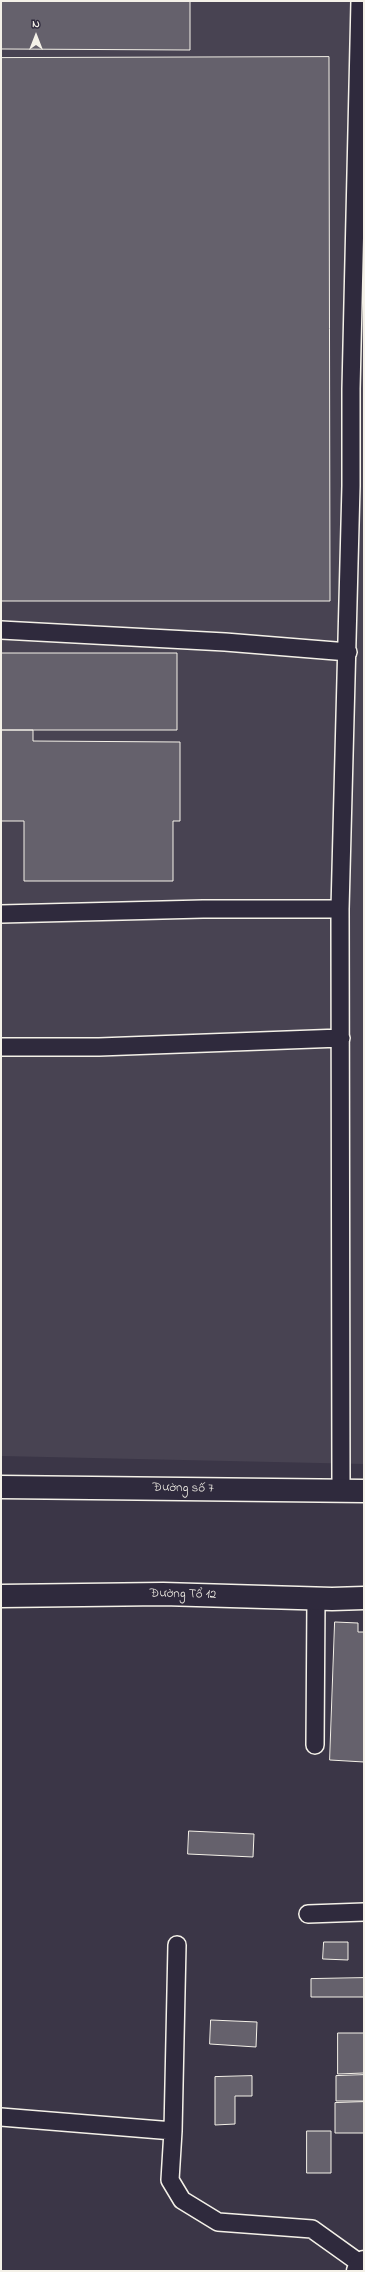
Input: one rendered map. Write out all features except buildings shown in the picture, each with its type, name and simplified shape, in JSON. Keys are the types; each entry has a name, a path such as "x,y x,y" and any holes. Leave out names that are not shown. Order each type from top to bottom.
{"street":[{"name":"Đường số 7","path":"1,1487 364,1491"},
{"name":"Đường Tổ 12","path":"1,1596 163,1594 316,1599 364,1598"}],"lane":[{"path":"341,1491 340,909 348,652 358,486 361,99 360,1"},
{"path":"1,630 225,642 348,652"},
{"path":"1,914 203,909 340,909"},
{"path":"1,1047 99,1047 341,1038"},
{"path":"315,1745 316,1599"},
{"path":"308,1914 364,1912"},
{"path":"176,1945 173,2131 170,2180 182,2200 218,2222 312,2229 361,2266"},
{"path":"1,2117 173,2131"}],"shaded area":[{"path":"1,1 364,1 364,1464 1,1456"}]}
